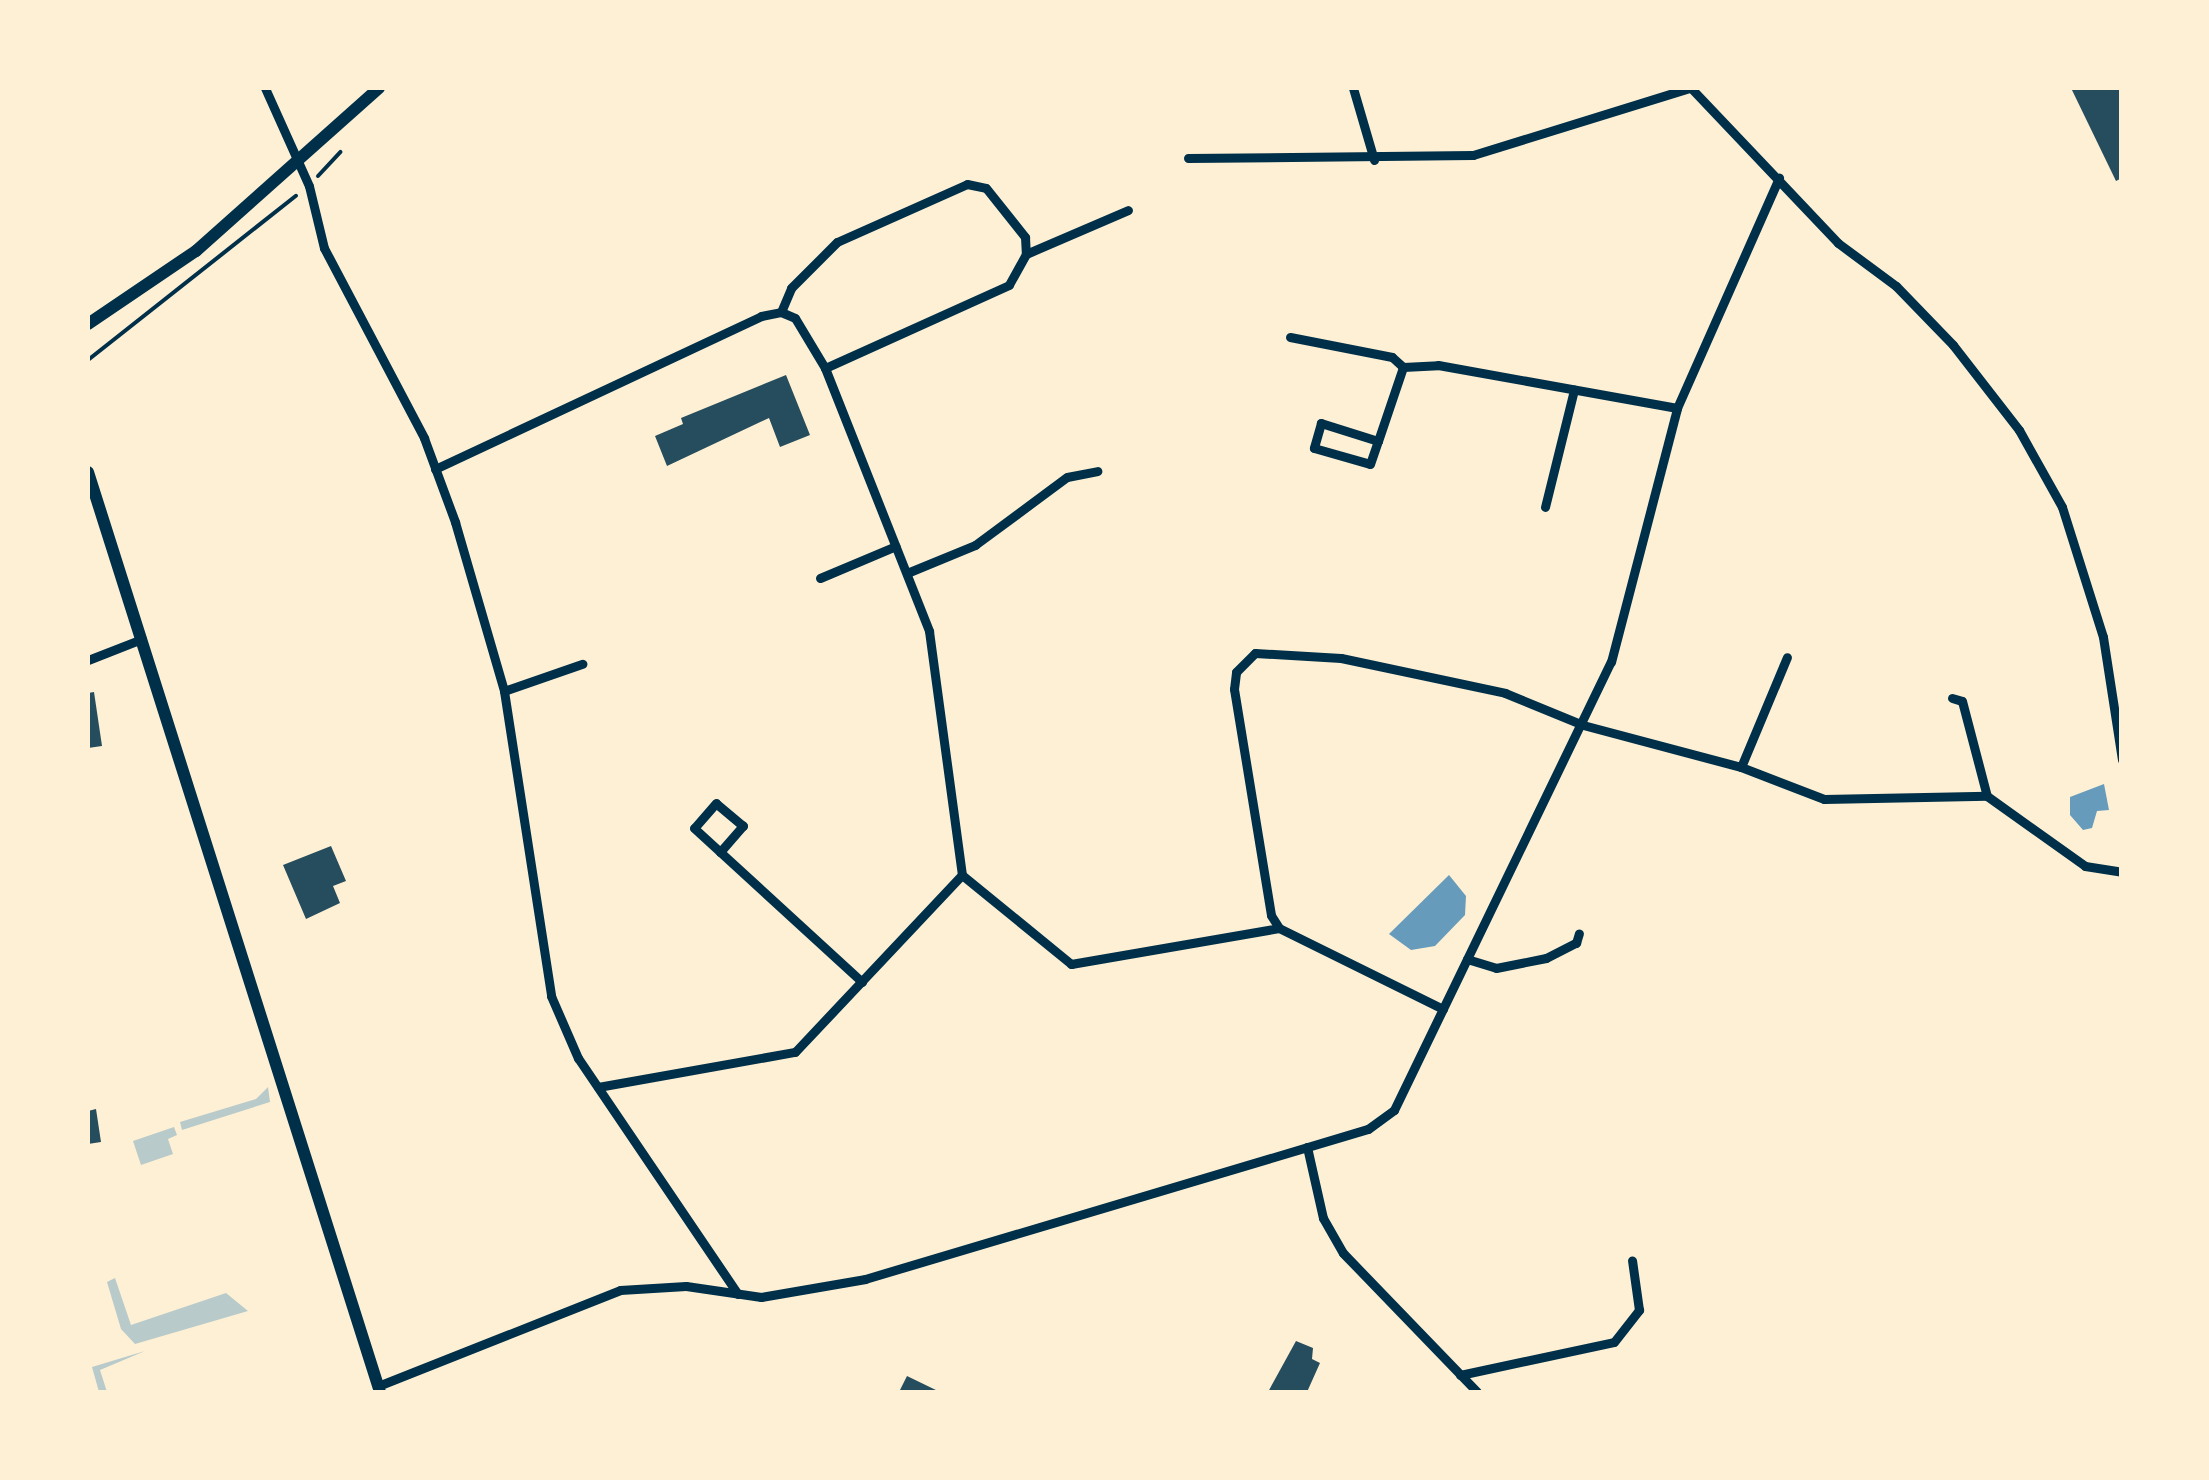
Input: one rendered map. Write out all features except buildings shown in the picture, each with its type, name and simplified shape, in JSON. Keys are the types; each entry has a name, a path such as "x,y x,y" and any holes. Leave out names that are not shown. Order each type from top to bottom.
{"main road":[{"path":"88,324 196,252 379,88"},
{"path":"88,472 379,1389"}],"street":[{"path":"264,88 308,186 324,248 446,498 504,690 523,847 552,996 598,1087 738,1294"},
{"path":"1353,88 1374,160"},
{"path":"1188,158 1374,160 1472,155 1690,88 1779,178 1804,210 1896,286 2020,430 2062,507 2109,667 2122,760"},
{"path":"379,1389 620,1290 686,1286 762,1297 866,1279 1368,1130 1394,1110 1611,662 1676,408 1779,178"},
{"path":"435,469 782,312 791,288 837,242 967,184 986,188 1025,237 1026,254 1009,285 825,368"},
{"path":"1026,254 1128,210"},
{"path":"782,312 809,333 929,631 962,875 1071,964 1280,928"},
{"path":"1290,337 1392,356 1402,367 1438,366 1676,408"},
{"path":"1378,440 1321,424 1314,448 1370,464 1378,440 1402,367"},
{"path":"1545,507 1574,390"},
{"path":"907,573 974,546 1066,477 1097,470"},
{"path":"820,578 896,546"},
{"path":"88,660 142,639"},
{"path":"1444,1009 1280,928 1270,915 1234,689 1236,672 1255,653 1341,658 1506,693 1583,726 1741,767 1824,799 1986,796 2086,866 2122,872"},
{"path":"1741,767 1787,658"},
{"path":"2109,667 2122,662"},
{"path":"504,690 582,664"},
{"path":"1952,698 1962,702 1986,796"},
{"path":"720,852 743,826 716,803 694,828 720,852 862,982"},
{"path":"598,1087 782,1057 862,982 962,875"},
{"path":"1467,959 1496,968 1546,958 1576,942 1579,933"},
{"path":"1307,1147 1323,1218 1343,1254 1477,1392"},
{"path":"1460,1374 1614,1342 1639,1310 1632,1260"}],"path":[{"path":"88,360 308,186 340,152"}],"shaded area":[{"path":"268,1087 270,1102 182,1130 180,1122 256,1099"},
{"path":"174,1127 177,1135 168,1139 173,1154 141,1165 133,1141"},
{"path":"115,1278 131,1325 226,1293 248,1311 135,1344 121,1329 107,1282"},
{"path":"145,1351 100,1370 107,1392 99,1392 92,1367"}],"water":[{"path":"2104,784 2109,810 2097,811 2092,828 2083,830 2070,815 2070,797"},
{"path":"1449,875 1466,896 1465,915 1435,946 1411,950 1389,934"}]}
